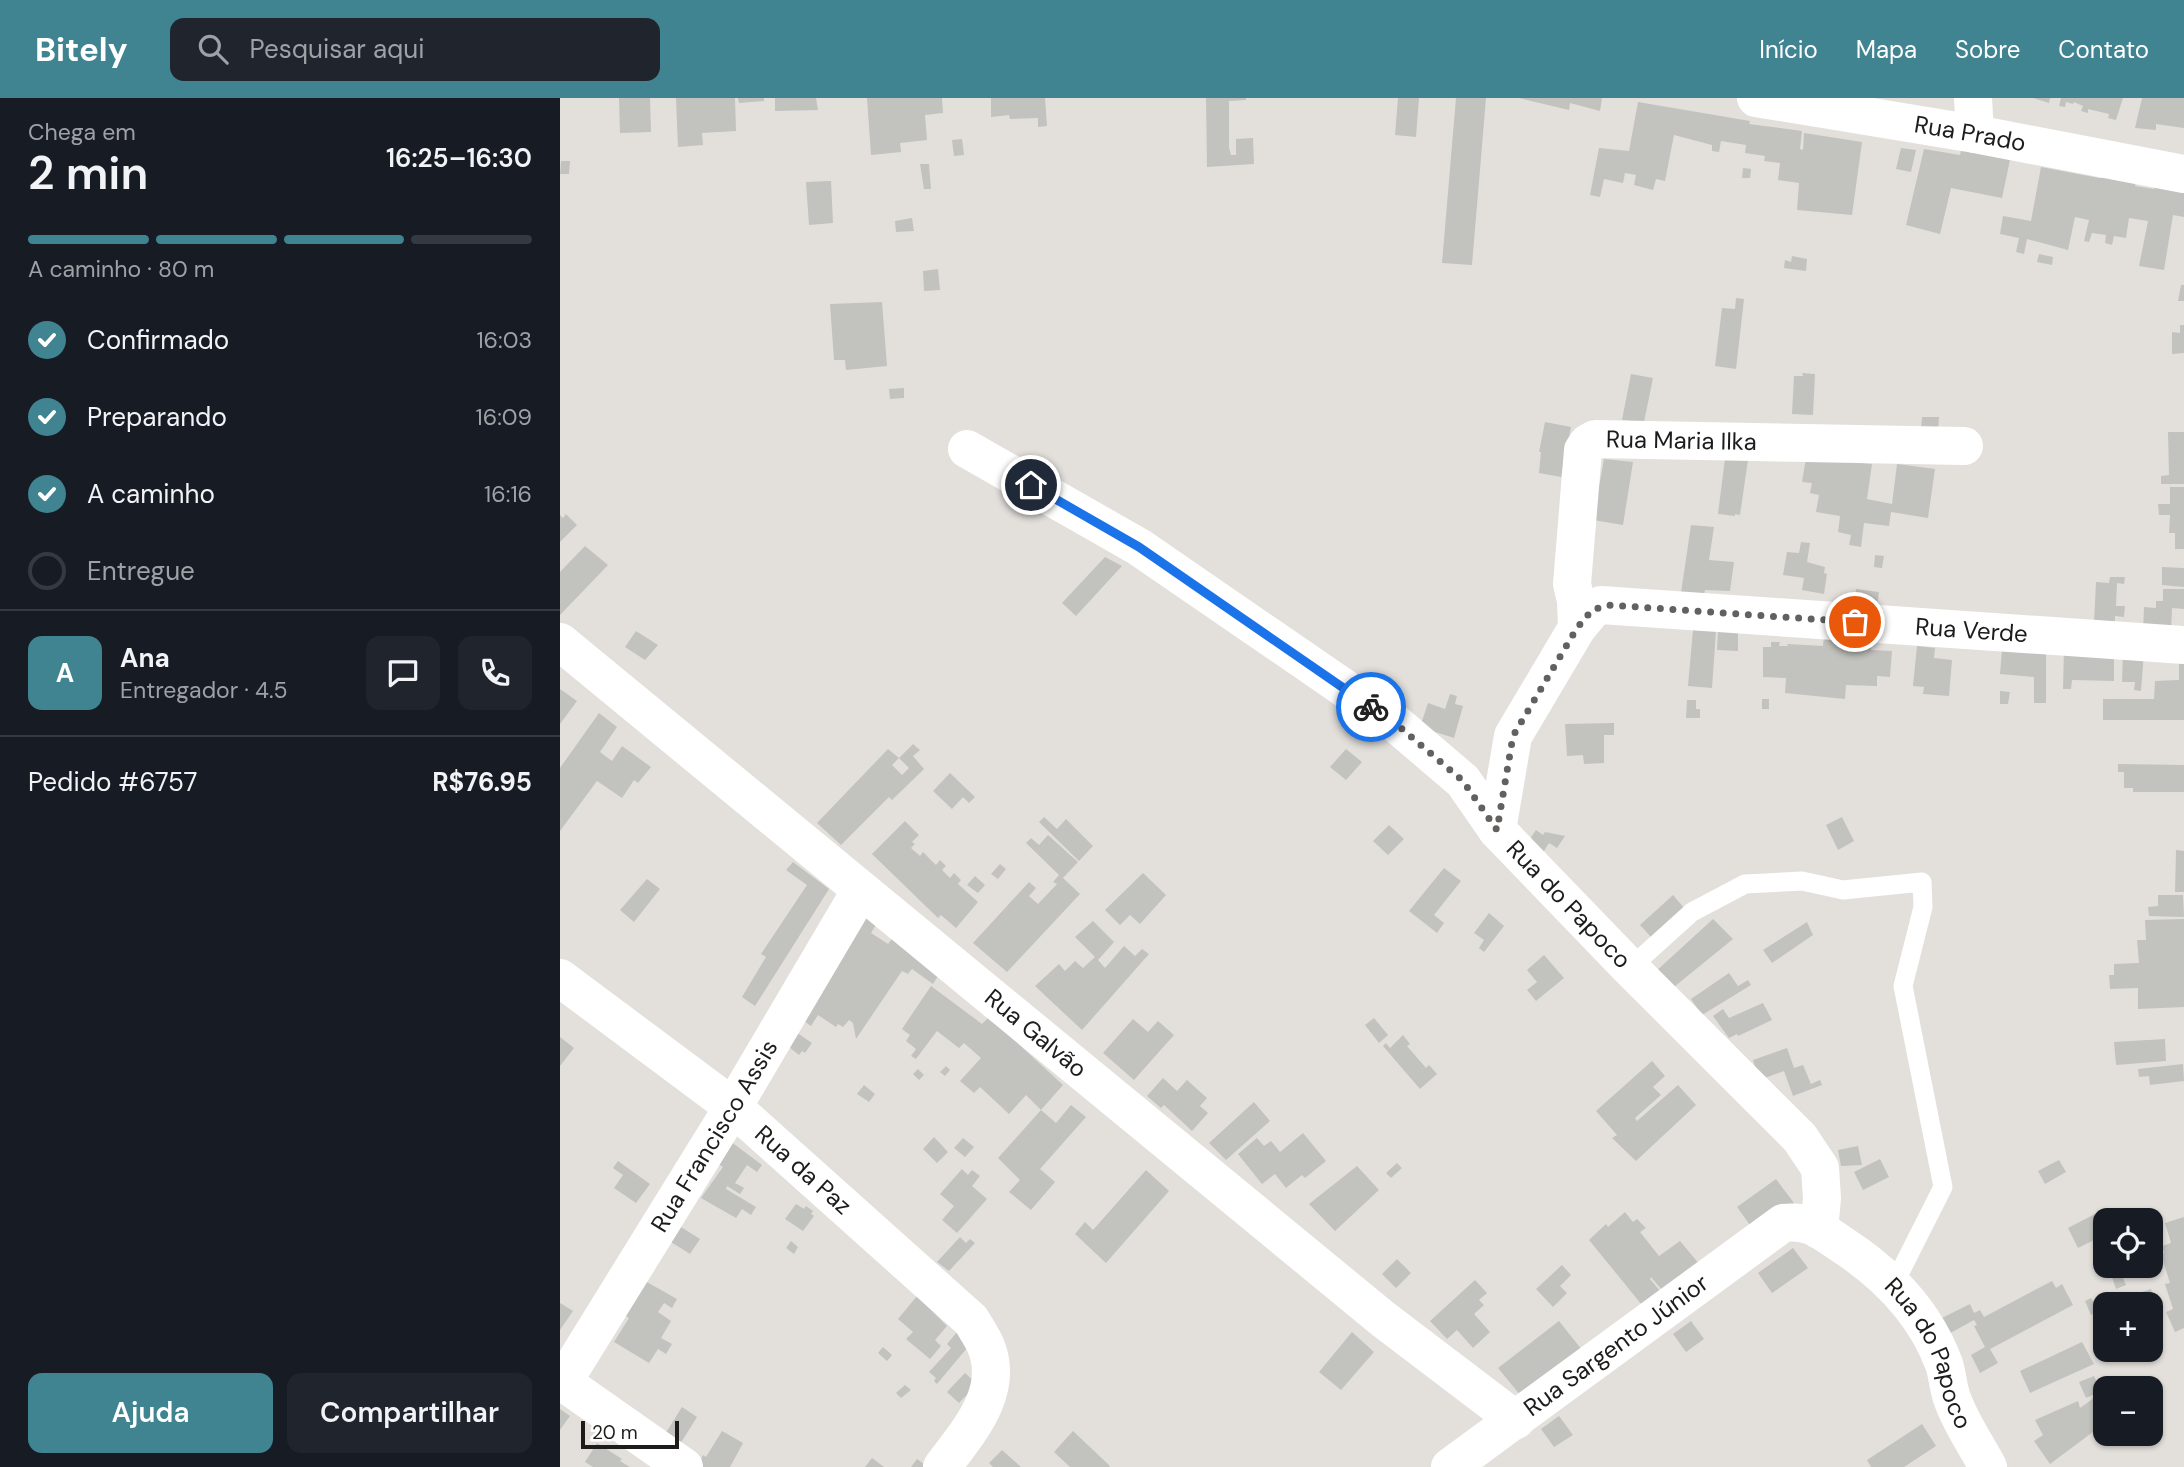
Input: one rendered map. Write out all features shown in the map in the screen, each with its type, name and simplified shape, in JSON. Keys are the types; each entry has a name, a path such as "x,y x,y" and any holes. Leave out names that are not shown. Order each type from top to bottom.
{"street":[{"name":"Rua Prado","path":"1756,98 1974,116 2184,174"},
{"name":"Rua Maria Ilka","path":"1585,619 1576,601 1572,584 1583,450 1595,439 1964,446"},
{"name":"Rua do Papoco","path":"967,449 1139,547 1395,723 1463,781 1497,830 1800,1139 1820,1168 1822,1198 1801,1226 1858,1255 1894,1284 1923,1323 1944,1364 1953,1401 1987,1467"},
{"name":"Rua Verde","path":"1585,619 1608,605 2184,645"},
{"path":"1497,830 1513,736 1585,619"},
{"name":"Rua Galvão","path":"560,642 1383,1319 1517,1420"},
{"name":"Rua Francisco Assis","path":"561,1381 733,1107 862,890"},
{"name":"Rua da Paz","path":"560,978 733,1107 971,1320 985,1345 991,1363 987,1399 977,1421 942,1467"},
{"name":"Rua Sargento Júnior","path":"1450,1467 1801,1226"},
{"path":"561,1381 684,1467"}],"lane":[{"path":"1630,968 1692,912 1745,884 1802,881 1843,890 1922,882 1923,907 1903,986 1942,1187 1894,1284"}],"building":[{"path":"619,98 650,98 651,132 620,133"},
{"path":"676,98 735,98 736,131 702,133 703,145 678,147"},
{"path":"738,98 764,98 764,101 739,103"},
{"path":"775,98 816,98 818,110 775,111"},
{"path":"867,98 942,98 943,113 925,115 927,140 900,143 901,152 871,155"},
{"path":"991,98 1045,98 1047,126 1038,127 1038,118 1010,119 1009,115 991,117"},
{"path":"1206,98 1246,98 1229,101 1229,148 1231,155 1236,155 1236,139 1253,138 1254,164 1207,167"},
{"path":"1398,98 1419,98 1416,137 1395,135"},
{"path":"1456,98 1486,98 1472,265 1442,263"},
{"path":"1519,98 1602,98 1600,111 1570,103 1569,110"},
{"path":"2033,98 2050,98 2049,103"},
{"path":"2061,98 2123,98 2116,120 2108,118 2109,114 2088,109 2088,113 2081,111 2083,106 2074,102 2066,102 2065,107 2059,106"},
{"path":"2142,98 2184,98 2184,128 2156,124 2156,130 2135,128"},
{"path":"1638,102 1750,121 1749,124 1802,131 1800,149 1803,150 1804,133 1862,142 1852,215 1797,210 1799,183 1778,180 1780,163 1764,161 1765,156 1745,153 1746,145 1721,141 1719,152 1712,151 1712,145 1674,135 1665,181 1656,179 1653,190 1634,185 1636,175 1625,173 1623,183 1604,179 1600,197 1590,195 1599,148 1629,151"},
{"path":"962,139 964,155 954,156 952,140"},
{"path":"1962,146 2011,155 2002,198 1951,188 1940,234 1906,225 1924,149 1960,155"},
{"path":"1901,148 1916,150 1911,172 1896,169"},
{"path":"561,161 570,161 569,174 560,174"},
{"path":"920,164 929,164 931,189 924,189"},
{"path":"2041,167 2099,178 2136,178 2135,186 2154,189 2155,185 2184,192 2184,217 2173,215 2164,270 2139,266 2148,221 2129,218 2126,238 2114,236 2112,245 2105,243 2106,235 2092,233 2089,242 2084,241 2089,220 2075,217 2068,250 2027,239 2024,254 2016,252 2019,238 2000,234 2003,216 2031,221"},
{"path":"1743,168 1751,169 1750,178 1742,178"},
{"path":"831,181 833,223 809,225 806,182"},
{"path":"912,218 914,231 896,232 895,221"},
{"path":"2039,254 2053,257 2052,265 2037,262"},
{"path":"1792,256 1807,259 1806,271 1784,268 1785,260 1791,262"},
{"path":"938,269 940,290 924,291 923,271"},
{"path":"2181,285 2184,285 2184,301 2178,301"},
{"path":"1736,298 1744,299 1736,369 1715,366 1722,308 1735,309"},
{"path":"882,302 887,366 846,370 845,360 834,360 830,304"},
{"path":"2180,325 2184,325 2184,353 2172,354 2172,332 2180,333"},
{"path":"1802,373 1815,374 1813,415 1792,414 1794,376 1803,376"},
{"path":"1631,374 1653,378 1644,422 1622,420"},
{"path":"904,388 904,398 890,399 889,389"},
{"path":"1922,417 1939,417 1938,431 1921,430"},
{"path":"1545,422 1571,427 1561,477 1539,473 1539,452"},
{"path":"2168,432 2184,432 2184,484 2161,484 2161,476 2169,475"},
{"path":"1726,451 1749,453 1740,515 1735,516 1718,514"},
{"path":"1806,458 1872,464 1867,499 1892,504 1897,464 1935,469 1928,518 1891,512 1889,526 1864,523 1861,547 1849,545 1851,535 1838,532 1840,516 1816,512 1819,495 1810,493 1812,483 1802,482"},
{"path":"1604,459 1633,462 1623,525 1593,520"},
{"path":"2170,487 2184,487 2184,549 2175,549 2175,533 2169,533 2170,515 2159,515 2158,504 2170,504"},
{"path":"566,514 577,525 560,542 560,515 563,518"},
{"path":"1691,525 1714,527 1709,560 1734,562 1730,591 1705,590 1704,595 1681,593"},
{"path":"1801,542 1810,543 1807,562 1825,567 1824,573 1827,574 1824,594 1802,590 1804,578 1783,575 1787,552 1799,553"},
{"path":"585,546 608,565 560,615 560,572"},
{"path":"1875,555 1884,556 1882,568 1874,567"},
{"path":"1105,557 1122,566 1076,616 1062,603"},
{"path":"2162,567 2184,568 2184,587 2162,585"},
{"path":"2110,577 2125,577 2124,584 2117,583 2116,606 2125,606 2124,617 2115,616 2115,623 2094,622 2096,582 2109,583"},
{"path":"1856,589 1879,592 1877,607 1854,604"},
{"path":"2163,589 2184,589 2184,609 2172,608 2171,633 2143,632 2144,607 2156,608 2156,601 2163,601"},
{"path":"1693,630 1716,631 1712,688 1688,686"},
{"path":"636,631 658,645 645,660 625,647"},
{"path":"1718,631 1738,632 1738,651 1717,650"},
{"path":"1824,636 1872,641 1871,650 1892,651 1890,677 1877,676 1877,686 1846,685 1845,699 1785,693 1786,678 1763,677 1763,647 1771,647 1771,642 1780,642 1779,646 1823,646"},
{"path":"1917,646 1935,648 1934,658 1952,660 1949,696 1923,694 1924,687 1913,686"},
{"path":"2046,648 2046,703 2034,703 2034,677 2000,674 2002,650"},
{"path":"2064,649 2114,650 2114,681 2072,680 2071,689 2063,689"},
{"path":"2123,651 2144,652 2141,691 2134,690 2135,682 2122,682"},
{"path":"2184,653 2184,720 2103,720 2103,699 2154,699 2155,681 2179,680 2179,656"},
{"path":"560,689 577,701 560,724"},
{"path":"2000,691 2010,692 2008,704 2000,704"},
{"path":"1450,694 1457,696 1455,704 1463,706 1454,738 1420,727 1428,703 1445,709"},
{"path":"1762,699 1769,699 1769,709 1762,709"},
{"path":"1687,700 1696,700 1700,718 1686,718"},
{"path":"599,713 617,727 600,752 612,761 622,746 651,767 638,783 634,780 622,798 597,781 560,831 560,768"},
{"path":"1614,723 1614,735 1604,735 1604,763 1584,764 1583,755 1567,756 1565,724"},
{"path":"913,744 920,750 913,756 924,769 892,800 889,797 841,845 817,823 888,749 899,758","holes":["899,758 909,768 902,775 892,765"]},
{"path":"1346,749 1362,762 1346,780 1330,767"},
{"path":"2118,764 2184,765 2184,792 2133,792 2133,788 2124,788 2124,772 2118,772"},
{"path":"950,773 975,797 969,803 963,797 952,809 933,791"},
{"path":"1044,817 1057,829 1066,819 1093,846 1079,861 1039,822"},
{"path":"1842,817 1854,841 1838,850 1826,825"},
{"path":"905,821 919,835 912,842 915,844 911,848 920,856 923,852 936,865 940,860 946,866 942,870 950,878 954,873 961,880 958,884 978,902 956,928 941,915 938,918 872,854"},
{"path":"1389,825 1404,839 1388,855 1373,841"},
{"path":"1536,830 1543,835 1545,832 1565,836 1557,848 1549,843 1537,862 1521,852"},
{"path":"1048,835 1078,862 1063,878 1080,894 1007,972 973,943 1029,882 1036,888 1029,896 1038,904 1057,884 1053,882 1059,875 1026,843 1031,838 1039,845"},
{"path":"2176,850 2184,851 2184,892 2175,892"},
{"path":"793,862 829,889 755,1006 742,997 766,957 761,954 807,885 786,870"},
{"path":"1000,864 1006,869 998,879 991,874"},
{"path":"1444,868 1461,881 1434,915 1444,923 1437,933 1409,911"},
{"path":"1143,873 1166,895 1140,924 1130,915 1120,925 1105,910"},
{"path":"975,876 985,885 978,893 967,885"},
{"path":"647,879 660,889 634,922 620,910"},
{"path":"1673,895 1684,908 1651,937 1640,925"},
{"path":"2158,895 2183,895 2184,917 2149,916 2148,907 2158,906"},
{"path":"857,908 877,923 871,933 888,944 895,935 941,971 933,984 912,969 908,974 902,971 856,1039 853,1023 849,1020 843,1027 838,1024 836,1027 818,1015 811,1026 794,1014"},
{"path":"1489,913 1504,926 1484,952 1479,948 1484,940 1474,933"},
{"path":"1713,919 1733,939 1669,991 1654,973"},
{"path":"2184,919 2184,1007 2138,1009 2138,988 2110,989 2109,975 2114,975 2114,964 2139,963 2137,940 2146,940 2145,920"},
{"path":"1093,921 1114,942 1098,960 1105,968 1124,946 1135,956 1142,949 1149,954 1082,1030 1035,986 1059,964 1065,971 1075,961 1083,968 1095,957 1075,937"},
{"path":"1807,922 1813,935 1772,963 1763,950"},
{"path":"1544,955 1564,978 1536,1001 1527,990 1537,982 1527,970"},
{"path":"1729,973 1738,986 1748,980 1751,985 1702,1015 1691,999"},
{"path":"931,986 982,1024 989,1017 1063,1085 1041,1110 1026,1095 1009,1114 980,1087 974,1093 960,1081 981,1058 964,1043 959,1048 937,1031 916,1059 911,1056 916,1049 906,1041 910,1035 902,1029"},
{"path":"1763,1003 1772,1020 1738,1036 1737,1034 1729,1038 1713,1016 1723,1009 1729,1018"},
{"path":"1374,1018 1388,1035 1379,1043 1365,1025"},
{"path":"1133,1019 1148,1032 1158,1021 1174,1035 1134,1080 1103,1053"},
{"path":"787,1026 812,1043 805,1053 802,1051 799,1055 779,1039"},
{"path":"1403,1035 1410,1044 1407,1046 1426,1068 1429,1065 1437,1074 1420,1089 1383,1046 1386,1043 1390,1048"},
{"path":"560,1037 574,1048 560,1066"},
{"path":"2165,1039 2166,1061 2116,1065 2114,1042"},
{"path":"1787,1048 1794,1068 1803,1065 1811,1084 1820,1080 1822,1085 1793,1096 1784,1071 1759,1080 1753,1060"},
{"path":"1652,1061 1665,1076 1653,1087 1661,1095 1635,1118 1637,1121 1678,1085 1696,1105 1636,1161 1612,1138 1617,1135 1596,1111"},
{"path":"2183,1064 2184,1081 2150,1085 2149,1076 2139,1077 2138,1069"},
{"path":"946,1066 950,1070 945,1076 940,1072"},
{"path":"918,1069 924,1075 919,1080 913,1074"},
{"path":"1163,1078 1177,1091 1187,1080 1207,1098 1200,1106 1208,1113 1192,1131 1164,1105 1161,1108 1147,1096"},
{"path":"864,1085 875,1094 869,1102 857,1094"},
{"path":"1254,1102 1270,1121 1226,1160 1209,1143"},
{"path":"1071,1105 1086,1117 1040,1169 1055,1182 1031,1210 1009,1192 1020,1180 998,1158 1041,1110 1056,1123"},
{"path":"1303,1133 1326,1161 1305,1178 1302,1175 1286,1188 1275,1174 1262,1184 1238,1154 1257,1138 1264,1146 1271,1141 1280,1152"},
{"path":"722,1135 762,1165 757,1172 747,1165 735,1183 744,1188 740,1194 727,1186 726,1189 756,1207 751,1215 742,1209 736,1218 701,1198 723,1167 708,1157"},
{"path":"934,1137 948,1152 937,1163 923,1149"},
{"path":"963,1138 974,1147 965,1157 954,1148"},
{"path":"1858,1146 1862,1165 1841,1166 1838,1150"},
{"path":"1880,1159 1889,1177 1863,1190 1854,1172"},
{"path":"2059,1160 2066,1172 2045,1184 2038,1171"},
{"path":"618,1161 650,1184 636,1203 614,1188 623,1175 613,1168"},
{"path":"1397,1163 1402,1168 1391,1178 1386,1173"},
{"path":"1357,1166 1379,1190 1335,1231 1309,1204"},
{"path":"962,1169 968,1175 972,1170 980,1176 972,1186 987,1199 957,1233 942,1220 954,1206 940,1194"},
{"path":"1146,1170 1169,1191 1106,1263 1075,1234 1085,1222 1093,1230"},
{"path":"1776,1179 1794,1203 1755,1232 1737,1207"},
{"path":"796,1204 813,1211 811,1214 814,1216 803,1231 785,1219"},
{"path":"1625,1212 1633,1222 1637,1219 1646,1228 1640,1232 1659,1256 1680,1241 1700,1265 1662,1290 1651,1277 1660,1291 1642,1305 1589,1240 1606,1224 1608,1227"},
{"path":"2093,1215 2093,1240 2078,1248 2068,1228"},
{"path":"2184,1217 2184,1328 2175,1332 2166,1312 2173,1309 2165,1284 2170,1283 2163,1260 2163,1246 2171,1243 2165,1223"},
{"path":"681,1227 700,1239 690,1254 671,1242"},
{"path":"960,1237 966,1243 970,1239 975,1243 949,1271 937,1262"},
{"path":"791,1241 798,1247 794,1254 786,1248"},
{"path":"1793,1248 1808,1268 1772,1293 1758,1273"},
{"path":"1397,1259 1411,1273 1396,1288 1382,1274"},
{"path":"1562,1265 1571,1275 1560,1286 1567,1293 1553,1307 1536,1289"},
{"path":"2112,1278 2123,1278 2126,1285 2116,1289"},
{"path":"1475,1280 1487,1293 1479,1300 1484,1305 1474,1314 1490,1332 1473,1348 1457,1330 1447,1339 1430,1321"},
{"path":"645,1281 677,1299 672,1308 664,1303 658,1312 671,1321 661,1338 672,1344 666,1354 658,1349 649,1363 614,1342 629,1318 620,1312"},
{"path":"2052,1281 2056,1288 2062,1284 2073,1305 1990,1349 1998,1363 1980,1373 1971,1355 1985,1347 1974,1326 1977,1325 1974,1320 1945,1336 1938,1320 1970,1304 1974,1313 1980,1310 1984,1317"},
{"path":"917,1296 947,1326 935,1340 941,1346 930,1359 906,1339 913,1332 898,1319"},
{"path":"2091,1298 2093,1314 2091,1315 2085,1301"},
{"path":"560,1303 573,1311 560,1330"},
{"path":"1559,1321 1582,1350 1521,1396 1498,1368"},
{"path":"1691,1321 1704,1339 1686,1352 1673,1334"},
{"path":"958,1331 972,1342 937,1384 934,1381 936,1378 929,1372 951,1348 947,1344"},
{"path":"1352,1332 1374,1352 1341,1390 1319,1372"},
{"path":"2082,1342 2094,1364 2030,1393 2020,1371"},
{"path":"883,1347 892,1355 887,1361 878,1353"},
{"path":"965,1373 977,1384 959,1403 947,1392"},
{"path":"2093,1376 2093,1395 2086,1398 2079,1382"},
{"path":"905,1385 911,1390 901,1398 896,1393"},
{"path":"2093,1399 2093,1432 2050,1464 2034,1441 2043,1435 2035,1420 2078,1401 2080,1408"},
{"path":"682,1407 697,1417 677,1449 662,1439"},
{"path":"560,1409 570,1416 560,1430"},
{"path":"1559,1416 1573,1435 1554,1447 1541,1429"},
{"path":"1922,1424 1936,1446 1904,1467 1871,1467 1867,1460"},
{"path":"722,1431 743,1443 730,1467 703,1467 699,1464 703,1455 706,1457"},
{"path":"1073,1431 1110,1466 1070,1467 1054,1452"},
{"path":"597,1443 630,1467 593,1467 585,1462"},
{"path":"1002,1450 1021,1467 993,1467 989,1463"},
{"path":"872,1458 884,1467 865,1467"},
{"path":"917,1459 928,1467 911,1467"}],"way so far":[{"path":"1371,707 1395,723 1463,781 1497,830 1513,736 1577,628 1592,610 1608,605 1855,622"}],"route":[{"path":"1031,485 1139,547 1371,707"}]}
